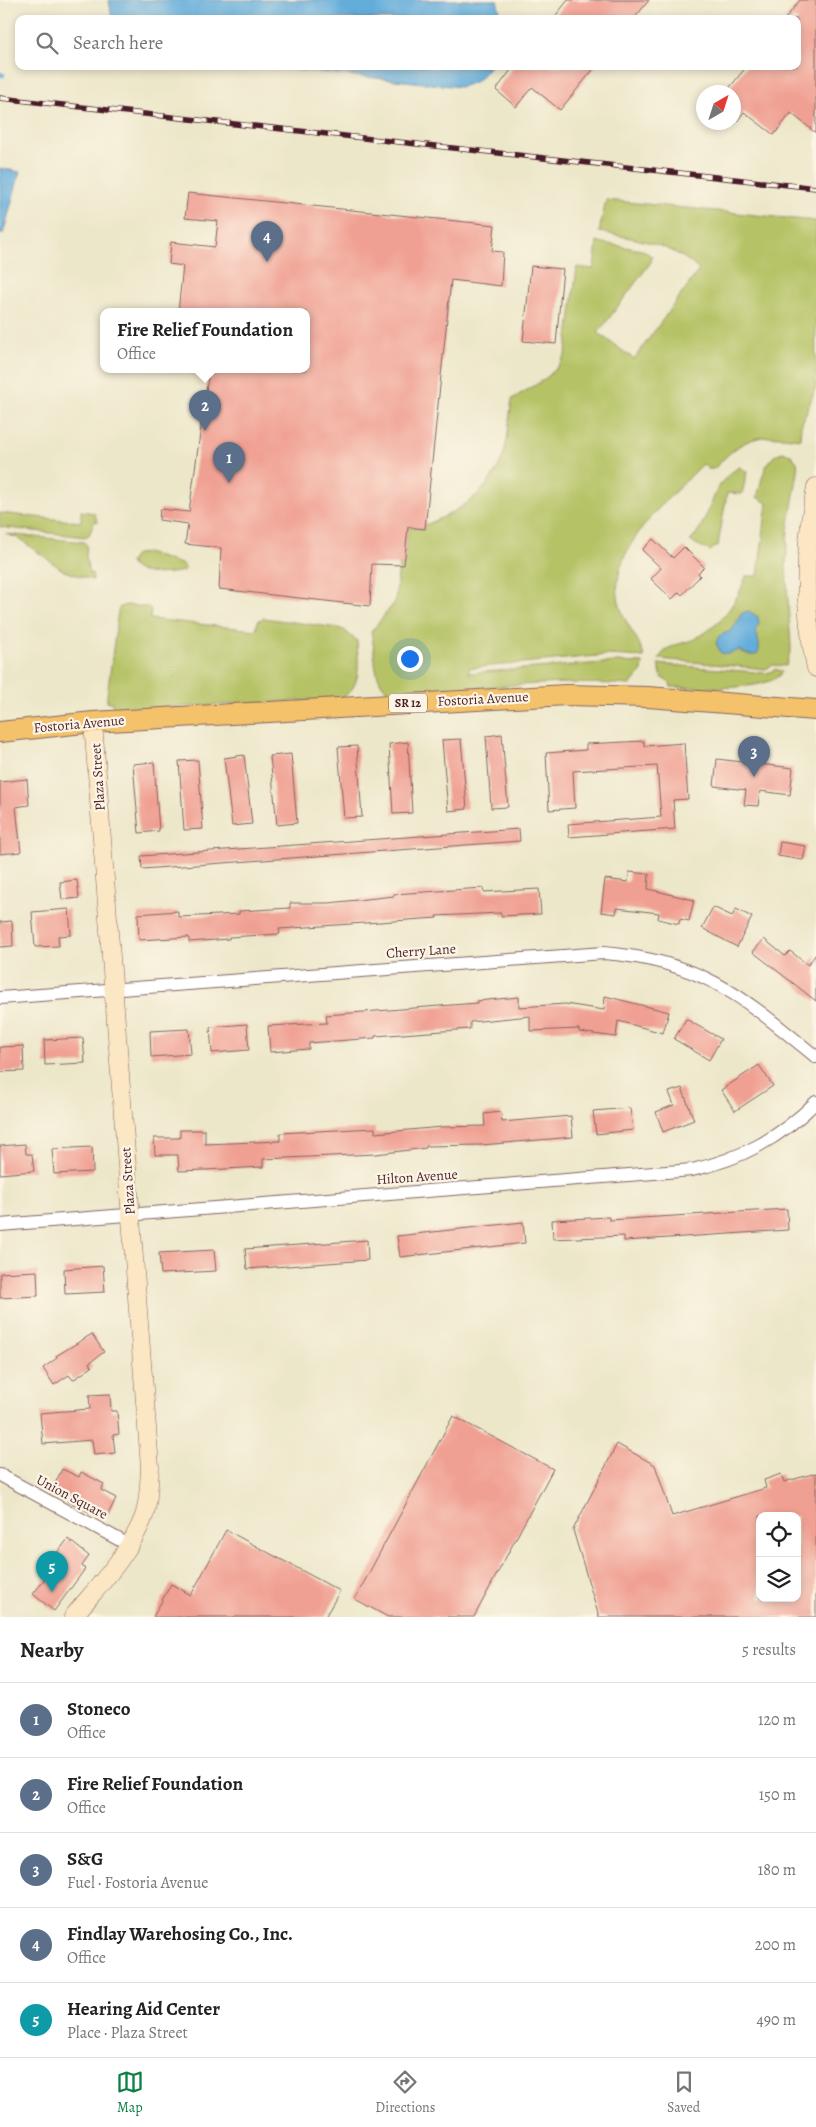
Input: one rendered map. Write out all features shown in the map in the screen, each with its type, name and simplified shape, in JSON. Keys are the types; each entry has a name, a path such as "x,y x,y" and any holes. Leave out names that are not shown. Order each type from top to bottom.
{"main road":[{"name":"Fostoria Avenue","path":"0,732 93,722 566,695 648,697 816,710"}],"street":[{"path":"816,487 810,525 807,570 810,630 816,668"},
{"name":"Plaza Street","path":"73,1617 136,1535 146,1507 150,1467 93,722"},
{"name":"Cherry Lane","path":"0,998 584,954 625,955 685,968 722,986 764,1015 816,1057"},
{"name":"Hilton Avenue","path":"0,1225 692,1170 725,1162 751,1151 786,1129 816,1102"},
{"name":"Union Square","path":"0,1475 129,1544"}],"green space":[{"path":"606,200 816,221 816,387 801,426 800,439 762,437 743,444 734,450 714,469 708,469 703,464 673,493 643,527 630,546 621,565 618,585 622,613 644,657 607,655 469,668 469,673 616,662 643,663 642,671 630,685 600,683 541,684 392,695 380,682 377,674 371,632 395,602 399,565 404,565 408,527 424,529 425,525 450,514 472,499 490,480 497,469 505,449 512,399 549,375 561,362 566,353 577,267 594,269 597,242 642,250 652,256 651,262 598,333 634,359 699,270 677,254 652,243 599,232"},
{"path":"783,452 791,455 797,462 798,472 788,529 786,567 791,648 786,666 772,665 766,669 659,659 669,648 692,640 711,629 726,614 738,596 746,576 758,576 767,503 757,497 762,477 768,464 777,454"},
{"path":"740,467 747,472 742,494 727,493 718,545 710,551 690,541 703,523 716,491 722,482"},
{"path":"81,511 94,513 98,522 95,521 89,535 85,537 0,527 0,513 81,522"},
{"path":"6,534 84,542 87,545 86,556 89,574 92,573 93,580 64,571 18,538"},
{"path":"147,553 184,565 184,571 164,574 150,573 143,572 132,566 130,562 136,554"},
{"path":"126,605 148,607 151,610 150,619 256,630 258,621 263,618 338,628 344,630 357,641 358,674 356,681 347,694 340,699 113,710 112,702 107,702 107,696 118,611 120,607"},
{"path":"658,664 767,673 776,669 782,672 775,679 748,686 713,688 671,687 670,683 662,678"}],"water":[{"path":"109,0 497,0 501,15 111,15"},
{"path":"300,70 487,70 477,81 461,87"},
{"path":"0,168 20,172 3,234 0,234"},
{"path":"749,611 758,617 759,625 755,631 759,644 758,652 755,655 746,654 739,650 728,654 721,653 716,643 719,636 732,630 742,613"}],"building":[{"path":"568,0 649,0 637,15 556,15"},
{"path":"800,0 816,0 816,133 791,113 774,135 744,112 741,116 741,85 732,85 744,70 801,70 801,15 788,15"},
{"path":"511,70 593,70 560,110 532,87 516,107 496,90"},
{"path":"188,193 495,225 492,251 503,252 501,286 451,280 425,529 408,527 404,565 372,564 370,606 219,589 221,548 185,544 188,524 159,520 160,509 189,512 209,373 310,373 310,308 178,308 183,266 169,264 171,242 215,247 218,221 185,218"},
{"path":"531,266 563,269 556,344 523,341"},
{"path":"653,539 673,558 684,547 704,567 698,573 700,576 682,595 679,592 672,599 651,579 661,568 642,550"},
{"path":"502,734 508,807 491,808 486,736"},
{"path":"461,739 467,809 448,811 442,740"},
{"path":"644,741 644,746 684,743 688,799 673,800 675,829 569,837 568,824 661,817 657,766 573,771 575,808 549,810 546,753 586,750 586,744"},
{"path":"408,742 412,813 393,814 389,744"},
{"path":"357,746 362,817 344,818 338,747"},
{"path":"291,754 297,823 277,825 270,756"},
{"path":"244,755 252,824 232,826 224,758"},
{"path":"717,759 793,768 790,795 760,791 758,806 744,805 746,790 714,786"},
{"path":"198,760 203,829 184,830 179,761"},
{"path":"154,762 159,831 139,833 133,764"},
{"path":"27,779 29,805 16,807 21,852 0,854 0,782"},
{"path":"519,829 520,841 142,869 141,856"},
{"path":"780,842 806,846 803,860 778,856"},
{"path":"629,872 649,874 648,889 694,900 689,921 680,919 679,924 658,919 659,913 617,908 616,914 601,912 605,879 628,882"},
{"path":"77,880 79,898 62,900 60,882"},
{"path":"483,888 484,892 539,889 541,914 501,916 501,913 436,916 437,918 279,929 280,934 189,942 189,937 139,940 138,914 178,911 178,917 239,914 239,911 290,908 290,903 329,903 394,896 394,894"},
{"path":"713,907 732,916 736,909 752,917 737,947 702,928"},
{"path":"69,909 71,935 58,936 59,946 35,947 32,912"},
{"path":"12,921 13,946 0,947 0,922"},
{"path":"764,939 785,956 790,951 808,965 816,954 816,1001 753,952"},
{"path":"605,996 669,1012 663,1033 618,1021 616,1037 579,1032 579,1029 530,1031 530,1016 470,1022 470,1029 309,1043 309,1049 270,1052 268,1026 327,1023 326,1015 477,1003 477,1001 519,997 519,1007 565,1004 604,1010"},
{"path":"686,1019 721,1039 709,1060 674,1039"},
{"path":"247,1024 249,1050 212,1053 210,1027"},
{"path":"189,1029 191,1054 151,1057 150,1031"},
{"path":"83,1038 85,1063 45,1065 44,1040"},
{"path":"23,1046 24,1071 0,1072 0,1047"},
{"path":"759,1065 773,1086 735,1111 721,1090"},
{"path":"682,1088 694,1120 663,1132 656,1112 674,1105 669,1092"},
{"path":"630,1108 633,1130 596,1134 593,1111"},
{"path":"501,1112 502,1122 571,1116 573,1137 482,1145 426,1146 426,1148 376,1154 263,1159 263,1167 205,1170 179,1171 178,1155 155,1155 154,1138 180,1138 180,1130 205,1130 205,1144 280,1141 280,1133 375,1128 375,1133 442,1127 485,1126 484,1114"},
{"path":"25,1144 26,1154 32,1154 34,1171 0,1174 0,1146"},
{"path":"92,1147 93,1172 54,1174 52,1149"},
{"path":"787,1209 788,1230 624,1241 624,1236 553,1239 552,1220 609,1217 609,1220"},
{"path":"523,1222 525,1243 400,1257 397,1236"},
{"path":"367,1240 368,1260 247,1269 245,1249"},
{"path":"214,1250 216,1271 161,1274 159,1253"},
{"path":"103,1266 105,1292 65,1294 64,1269"},
{"path":"37,1271 38,1296 0,1298 0,1273"},
{"path":"92,1334 104,1352 89,1363 92,1367 73,1380 69,1375 54,1385 43,1368 57,1358 56,1356"},
{"path":"110,1394 111,1411 117,1411 119,1434 113,1435 115,1453 94,1455 92,1440 43,1444 40,1413 90,1409 89,1395"},
{"path":"453,1416 553,1469 474,1617 388,1617 355,1599"},
{"path":"617,1444 655,1465 672,1516 766,1488 764,1480 781,1474 784,1482 816,1473 816,1617 599,1617 573,1530"},
{"path":"62,1469 79,1477 81,1472 104,1484 101,1490 116,1498 107,1517 90,1509 89,1512 67,1501 69,1498 52,1490"},
{"path":"226,1530 340,1591 325,1617 153,1617 171,1584 191,1595"},
{"path":"68,1539 89,1556 82,1566 85,1569 54,1611 33,1594 58,1562 53,1558"}],"railway":[{"path":"0,98 816,188"}],"place":[{"name":"Findlay Warehosing Co., Inc.","path":"267,262"},
{"name":"Fire Relief Foundation","path":"205,431"},
{"name":"Stoneco","path":"229,483"},
{"name":"S&G","path":"754,777"},
{"name":"Hearing Aid Center","path":"52,1592"}]}
